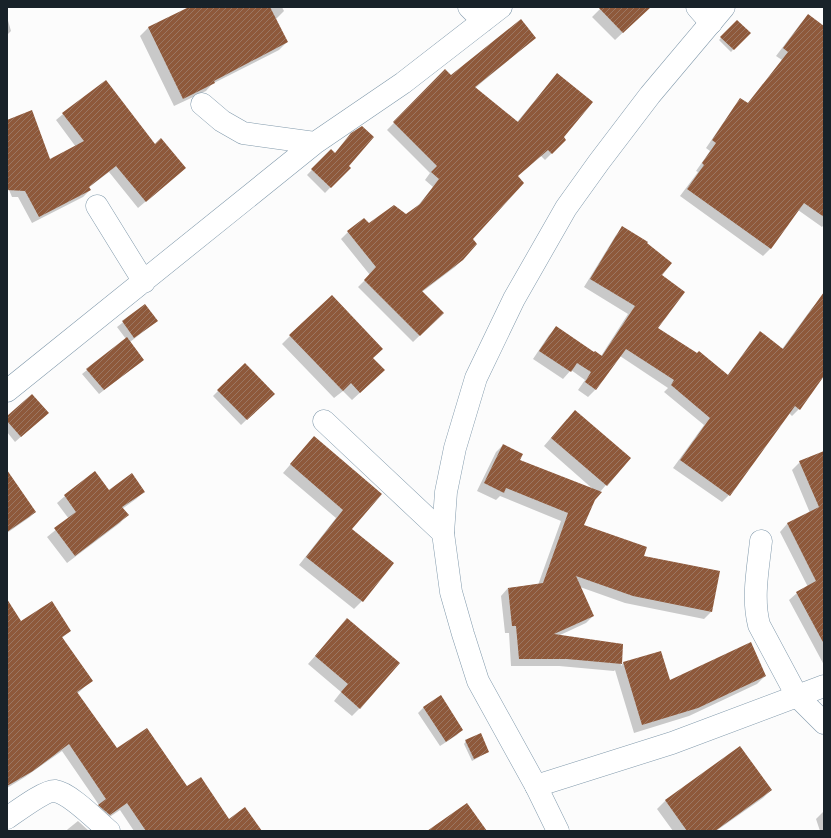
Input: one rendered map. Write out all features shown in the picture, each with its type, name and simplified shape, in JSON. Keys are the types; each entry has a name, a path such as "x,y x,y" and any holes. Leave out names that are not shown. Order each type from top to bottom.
{"street":[{"path":"7,391 315,143 403,83 476,14 501,7"},
{"path":"558,831 536,786 478,681 451,592 443,533 446,492 455,448 476,378 514,299 566,208 598,162 650,95 711,12"},
{"path":"202,104 222,121 243,133 315,143"},
{"path":"97,206 144,282"},
{"path":"324,421 443,533"},
{"path":"761,541 755,600 759,625 797,696 824,723"},
{"path":"536,786 672,743 824,686"},
{"path":"7,818 41,796 54,791 67,795 109,831"}],"building":[{"path":"189,7 270,7 288,42 214,81 215,83 183,99 148,27"},
{"path":"598,7 651,7 623,33"},
{"path":"808,14 824,26 824,217 804,203 771,249 687,189 704,165 702,163 716,143 712,140 740,98 748,103 788,52 783,48"},
{"path":"521,19 536,38 475,87 518,122 557,73 593,102 564,137 566,140 552,154 548,150 518,176 524,183 473,239 477,244 463,260 422,291 444,313 420,336 364,280 376,267 347,231 364,218 369,223 394,205 406,214 420,204 439,179 431,172 437,166 393,122 445,69 451,75"},
{"path":"737,20 751,33 734,50 720,37"},
{"path":"106,80 155,144 161,138 186,168 146,202 116,166 89,187 91,190 39,217 25,191 7,190 7,120 32,110 50,159 84,141 62,113"},
{"path":"362,126 374,137 349,166 351,168 331,188 311,169 331,149 335,153 351,133"},
{"path":"622,226 648,242 647,243 672,263 662,275 685,292 658,328 697,353 699,351 728,375 760,331 783,349 824,292 824,376 800,410 795,406 730,496 680,460 710,418 671,385 674,380 626,349 596,390 585,382 591,372 577,363 571,372 539,351 556,326 602,356 635,306 590,279"},
{"path":"332,295 383,349 373,358 385,370 360,393 351,383 343,391 289,335"},
{"path":"145,304 158,321 134,338 122,321"},
{"path":"127,337 144,360 104,390 86,369"},
{"path":"245,363 275,394 247,420 217,390"},
{"path":"32,394 49,413 21,437 7,421 7,416"},
{"path":"575,410 631,458 607,486 551,438"},
{"path":"314,436 382,494 352,529 394,563 363,602 306,557 343,510 290,464"},
{"path":"503,444 523,454 520,460 602,492 595,500 584,525 647,547 644,556 720,571 712,612 633,596 576,576 594,616 554,634 623,644 622,664 567,659 519,659 516,626 512,626 508,588 543,583 568,513 506,488 504,493 484,483"},
{"path":"824,451 824,644 796,592 816,581 787,523 819,507 799,461"},
{"path":"7,470 36,512 7,532"},
{"path":"95,471 109,490 132,473 145,492 122,507 129,515 75,556 54,528 76,512 64,495"},
{"path":"7,599 21,621 52,601 71,631 62,637 93,681 77,692 117,748 147,728 187,786 201,777 229,819 245,807 262,831 146,831 127,803 110,815 98,805 106,799 69,744 33,771 7,786"},
{"path":"347,618 400,663 360,709 341,692 348,684 315,656"},
{"path":"751,642 766,676 698,708 642,725 623,662 661,651 670,680"},
{"path":"441,695 463,730 446,742 423,707"},
{"path":"481,733 489,752 474,759 465,740"},
{"path":"740,746 772,790 715,831 687,831 665,800"},
{"path":"467,803 487,831 427,831"}]}
